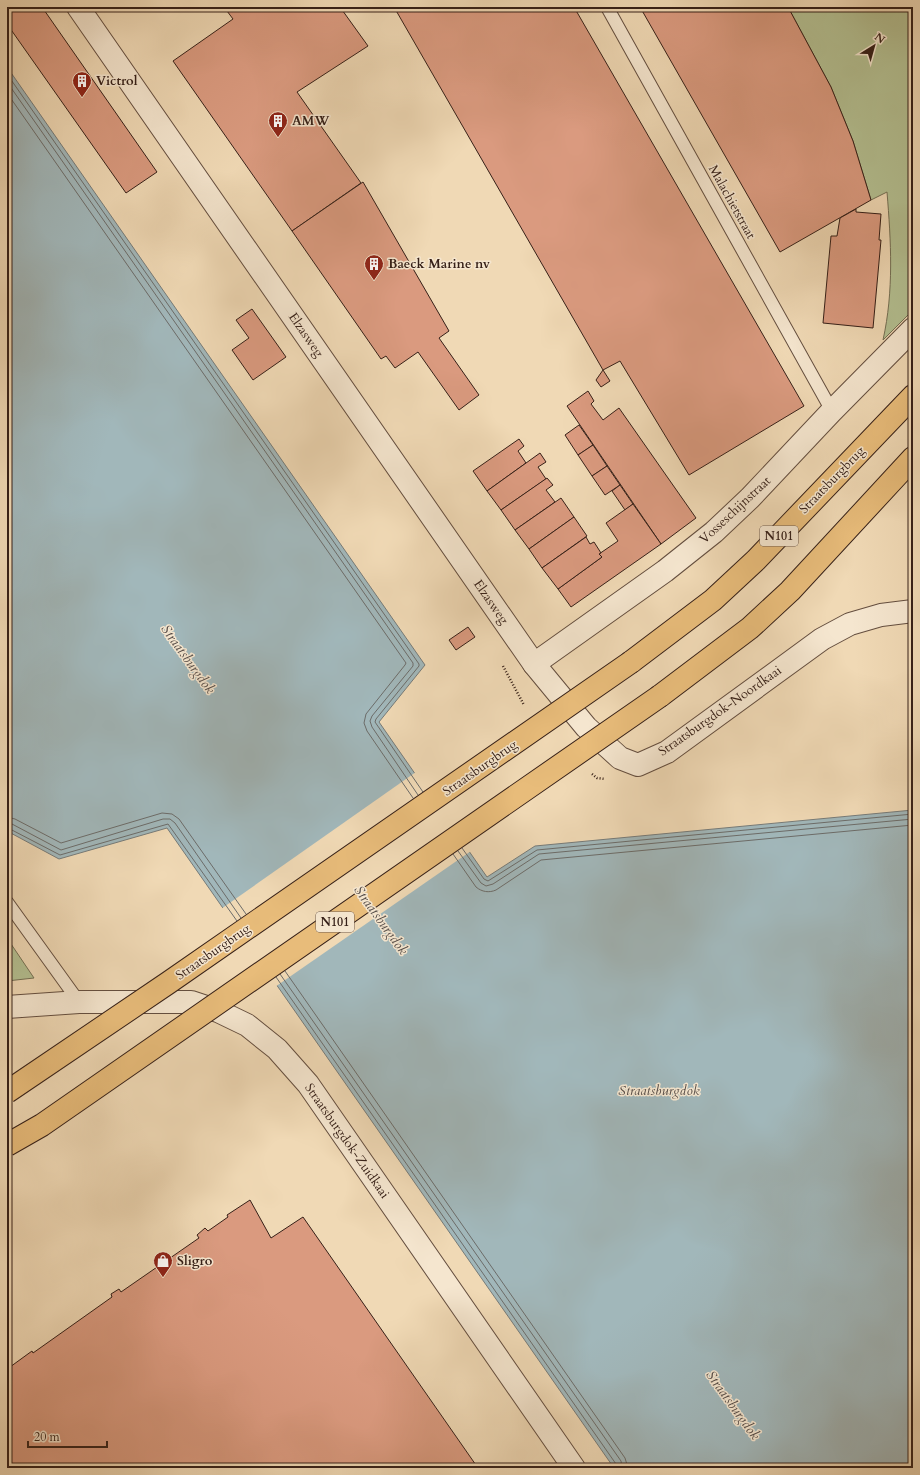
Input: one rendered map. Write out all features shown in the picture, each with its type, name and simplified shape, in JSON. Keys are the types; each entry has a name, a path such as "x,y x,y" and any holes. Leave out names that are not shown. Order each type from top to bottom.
{"main road":[{"name":"Straatsburgbrug","path":"7,1092 175,979 527,735 631,662 712,600 756,560 913,396"},
{"name":"N101","path":"7,1145 42,1125 290,954 660,696 726,647 750,628 790,591 913,458"}],"street":[{"name":"Elzasweg","path":"78,7 534,664"},
{"name":"Vosseschijnstraat","path":"534,664 665,571 714,532 750,498 832,410 913,329"},
{"name":"Straatsburgdok-Noordkaai","path":"534,664 586,727 620,758 638,765 667,752 822,639 850,624 881,615 913,611"},
{"name":"Straatsburgdok-Zuidkaai","path":"7,1006 79,1002 191,1002 218,1011 247,1025 277,1049 308,1084 574,1468"}],"lane":[{"name":"Malachietstraat","path":"607,7 832,410"},
{"path":"7,902 79,1002"}],"green space":[{"path":"788,7 913,7 913,310 883,340 889,303 891,266 887,192 871,200 853,141 831,87"},
{"path":"7,938 34,978 7,981"}],"water":[{"name":"Straatsburgdok","path":"7,67 425,665 379,722 487,877 535,846 913,810 913,1468 614,1468 167,828 59,859 7,831"}],"pier":[{"path":"416,772 471,851 275,987 221,909"}],"building":[{"name":"Victrol","path":"7,7 42,7 157,172 126,193 7,24"},
{"name":"AMW","path":"224,7 340,7 368,46 297,92 361,183 292,231 173,61 233,19"},
{"path":"394,7 574,7 804,406 689,475 620,361 603,370"},
{"path":"640,7 788,7 831,87 853,141 871,200 780,252"},
{"name":"Baeck Marine nv","path":"363,182 449,331 439,338 479,395 459,410 418,352 395,368 386,356 381,359 292,231"},
{"path":"856,209 856,212 881,214 879,240 881,240 873,328 823,323 831,236 837,236 840,218"},
{"path":"252,309 286,357 253,380 232,350 249,338 236,320"},
{"path":"603,370 610,381 601,387 596,380"},
{"path":"588,391 594,401 591,404 603,420 619,408 696,518 661,544 567,406"},
{"path":"579,425 593,445 578,455 565,435"},
{"path":"519,439 524,446 518,451 526,463 487,491 473,471"},
{"path":"593,445 607,466 592,476 578,455"},
{"path":"540,453 546,462 538,467 546,479 501,510 487,491"},
{"path":"607,466 620,485 605,495 592,476"},
{"path":"547,478 553,485 546,490 555,502 515,530 501,510"},
{"path":"620,485 633,504 625,510 612,491"},
{"path":"561,498 574,517 529,549 515,530"},
{"path":"633,504 661,544 571,607 558,589 602,557 599,554 618,541 606,523"},
{"path":"574,517 587,536 542,568 529,549"},
{"path":"586,537 590,544 594,542 601,553 599,554 602,557 558,589 542,568"},
{"path":"468,627 475,637 456,650 449,640"},
{"path":"250,1200 271,1238 303,1217 478,1468 7,1468 7,1363 10,1367 32,1351 33,1353 112,1297 111,1294 119,1289 121,1292 199,1238 197,1235 205,1228 208,1231 228,1217 227,1215"}],"place":[{"name":"Victrol","path":"82,98"},
{"name":"AMW","path":"278,138"},
{"name":"Baeck Marine nv","path":"374,281"},
{"name":"Sligro","path":"163,1278"}]}
